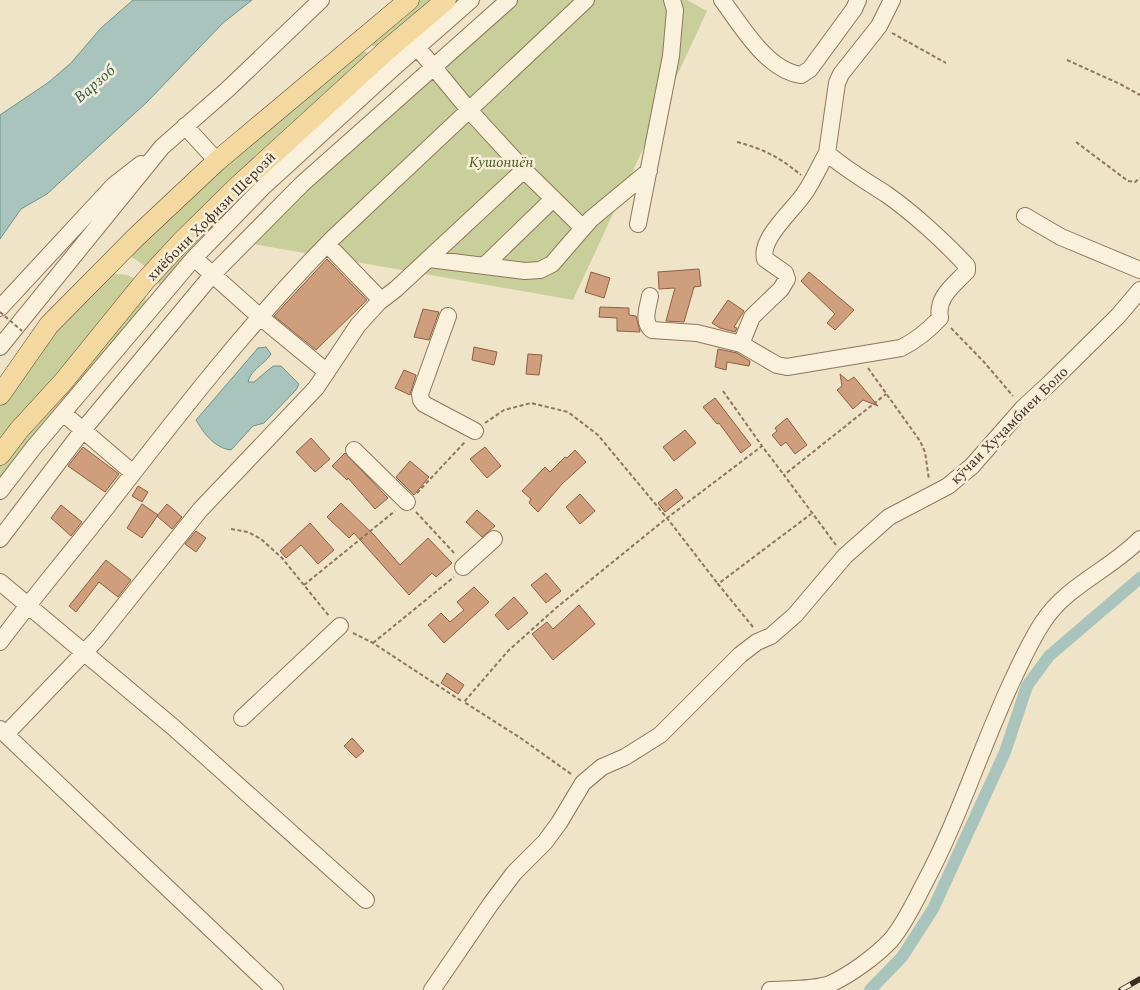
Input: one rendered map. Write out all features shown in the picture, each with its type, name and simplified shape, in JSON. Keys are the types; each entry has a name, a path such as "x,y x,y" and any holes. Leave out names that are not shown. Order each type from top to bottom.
{"main road":[{"name":"хиёбони Ҳофизи Шерозӣ","path":"0,395 49,325 135,238 216,161 409,0"},
{"name":"хиёбони Ҳофизи Шерозӣ","path":"0,455 19,430 63,382 180,242 238,186 388,49 446,0"}],"street":[{"path":"0,308 114,185 162,147 228,89 321,0"},
{"path":"0,491 194,258 264,186 471,0"},
{"path":"0,642 27,605 259,316 327,244 586,0"},
{"path":"638,224 672,56 675,10 672,0"},
{"path":"722,0 762,53 792,74 801,75 810,69 858,0"},
{"path":"741,344 752,317 781,289 787,279 785,273 765,259 765,250 770,237 806,191 827,153 837,84 841,74 879,26 892,0"},
{"path":"0,538 84,430 212,275 302,184 506,1"},
{"path":"417,47 469,110 524,170 583,228"},
{"path":"185,126 216,161"},
{"path":"0,347 162,147"},
{"path":"650,296 646,320 647,326 652,330 697,333 741,344 777,365 787,366 901,348 928,331 940,318 940,303 945,294 967,271 967,266 888,196 843,167 827,153"},
{"path":"275,990 3,732 97,639 200,510 316,388 358,324 381,300 429,259 524,170"},
{"path":"429,259 525,271 540,270 552,264 591,219 649,172"},
{"path":"484,266 553,199"},
{"path":"1025,216 1061,237 1140,270"},
{"path":"327,244 381,300"},
{"path":"194,258 326,372"},
{"name":"кӯчаи Хуҷамбиеи Боло","path":"432,990 514,873 545,842 559,823 583,783 602,767 625,758 660,735 740,655 757,642 777,631 795,616 845,556 889,517 948,486 972,466 1023,408 1050,384 1118,316 1140,290"},
{"path":"448,316 420,394 421,400 424,404 475,431"},
{"path":"63,413 133,473"},
{"path":"354,450 407,502"},
{"path":"463,567 494,539"},
{"path":"770,990 818,988 829,985 876,954 891,940 903,924 932,869 960,806 999,708 1026,650 1043,622 1064,597 1114,562 1140,539"},
{"path":"0,582 173,727 366,900"},
{"path":"242,718 340,626"}],"path":[{"path":"879,26 946,63"},
{"path":"1067,60 1140,95"},
{"path":"737,142 776,156 810,182"},
{"path":"1076,142 1128,180 1136,182 1140,178"},
{"path":"0,312 22,331"},
{"path":"940,318 984,362 1023,408"},
{"path":"859,355 920,441 925,452 932,495"},
{"path":"724,391 811,514 845,556"},
{"path":"784,475 886,394"},
{"path":"304,585 407,502 475,431 504,410 531,403 568,412 598,435 763,639"},
{"path":"583,783 522,739 464,702 508,652 556,608 667,518 762,446"},
{"path":"373,643 461,572 463,567 462,563 407,502"},
{"path":"718,584 811,514"}],"green space":[{"path":"408,0 439,0 378,48 364,42"},
{"name":"Кушониён","path":"495,0 687,0 707,11 573,300 236,241"},
{"path":"357,49 373,55 242,182 173,273 160,286 146,268 127,255 143,238"},
{"path":"114,274 128,275 138,281 146,298 146,306 0,484 0,402 53,332 104,279"}],"water":[{"name":"Варзоб","path":"133,0 252,0 223,23 147,102 47,194 21,209 0,239 0,115 49,82 71,63 101,28"},
{"path":"266,347 271,354 255,370 248,382 254,382 273,366 281,366 299,384 296,390 264,423 253,426 231,450 225,449 206,435 196,420 258,348"}],"building":[{"path":"327,259 367,300 316,350 274,316"},
{"path":"699,269 701,286 694,287 684,322 666,321 675,288 659,289 658,272"},
{"path":"591,272 610,278 604,298 585,292"},
{"path":"809,272 854,310 835,330 827,323 835,314 801,281"},
{"path":"728,300 744,311 734,327 737,328 735,332 720,328 712,323"},
{"path":"600,307 629,308 629,315 636,316 640,332 617,331 617,318 599,317"},
{"path":"423,309 439,312 429,340 414,337"},
{"path":"474,347 497,352 494,365 472,360"},
{"path":"718,349 737,353 750,361 749,366 727,362 726,370 715,367"},
{"path":"528,354 542,355 539,375 526,374"},
{"path":"404,370 416,375 410,395 395,388"},
{"path":"840,374 848,381 854,377 878,406 863,400 853,409 837,390 842,386"},
{"path":"715,398 751,445 741,453 719,423 717,424 703,407"},
{"path":"787,418 807,445 795,454 786,442 781,446 772,435 777,431 775,428"},
{"path":"685,430 696,443 674,461 663,447"},
{"path":"311,438 330,459 315,472 296,452"},
{"path":"83,447 119,474 105,492 68,466"},
{"path":"485,447 501,466 487,478 470,459"},
{"path":"575,450 586,462 562,484 538,512 529,503 531,499 522,491 545,467 550,472"},
{"path":"345,453 388,498 375,509 348,478 347,480 332,466"},
{"path":"410,461 429,477 414,495 396,477"},
{"path":"138,486 148,492 142,502 132,496"},
{"path":"676,489 683,498 665,512 658,503"},
{"path":"580,494 595,511 580,524 566,507"},
{"path":"341,503 374,535 400,565 428,538 452,563 436,577 432,573 409,595 354,533 349,538 327,517"},
{"path":"142,504 158,515 142,538 127,528"},
{"path":"167,504 182,517 172,529 157,516"},
{"path":"61,505 82,522 71,536 51,518"},
{"path":"477,510 495,526 482,537 466,522"},
{"path":"310,523 334,550 318,564 301,545 286,558 280,551"},
{"path":"196,531 206,538 196,552 185,544"},
{"path":"106,560 131,580 118,597 99,582 76,612 69,606"},
{"path":"546,573 561,591 546,603 531,585"},
{"path":"474,587 489,602 444,643 428,625 441,613 450,622 464,610 457,602"},
{"path":"514,597 528,613 508,630 495,615"},
{"path":"579,605 595,624 553,660 532,634 547,622 553,629"},
{"path":"447,673 464,685 458,694 441,683"},
{"path":"352,738 364,751 356,758 344,746"}],"waterway":[{"path":"870,990 902,957 933,909 1005,752 1027,686 1049,656 1140,578"}],"railway":[{"path":"1121,990 1140,979"}]}
